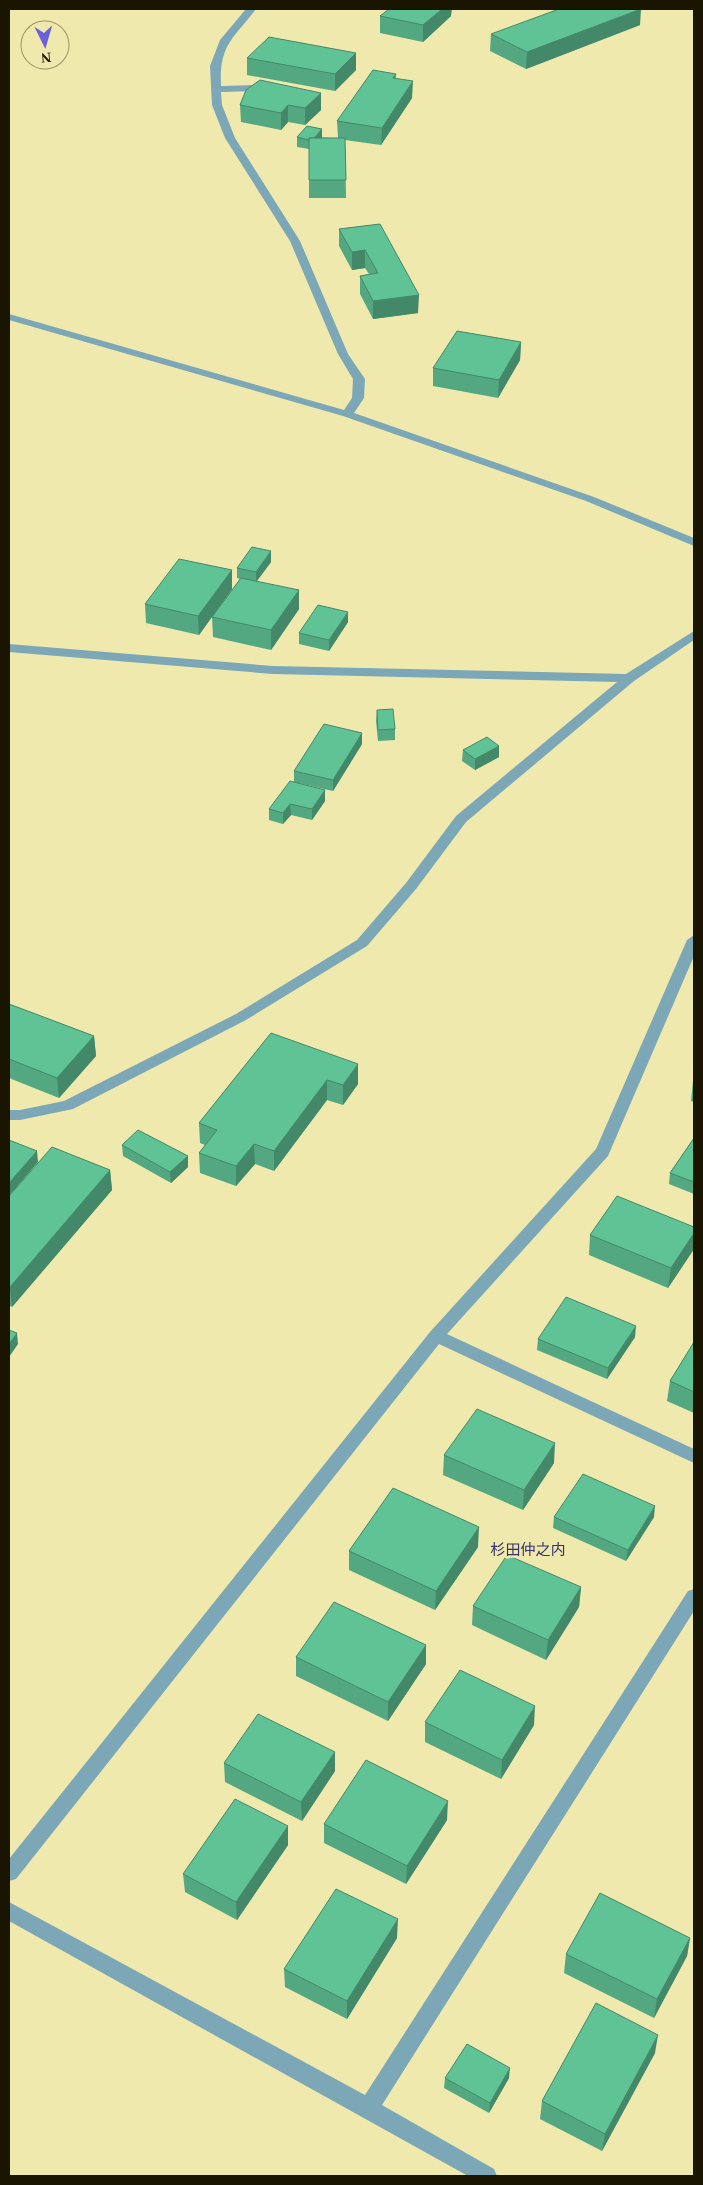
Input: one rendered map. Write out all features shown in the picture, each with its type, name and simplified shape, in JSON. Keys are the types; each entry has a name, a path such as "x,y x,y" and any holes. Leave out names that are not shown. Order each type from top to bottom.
{"street":[{"path":"252,9 225,40 215,66 217,106 230,138 295,241 343,354 359,379 358,398 347,414"},
{"path":"217,89 257,88 276,92"},
{"path":"9,317 347,414 590,499 694,542"},
{"path":"9,1115 20,1115 68,1105 241,1017 362,943 411,886 460,819 629,678 694,635"},
{"path":"9,648 273,670 629,678"},
{"path":"9,1873 436,1336 603,1152 694,940"},
{"path":"436,1336 694,1456"},
{"path":"368,2108 694,1596"},
{"path":"9,1911 488,2176"}],"building":[{"path":"389,9 442,9 423,25 380,16"},
{"path":"559,9 641,9 527,52 491,34"},
{"path":"269,37 356,53 335,74 247,58"},
{"path":"373,70 396,74 393,78 413,81 382,128 337,121"},
{"path":"260,80 321,93 305,108 288,105 281,113 240,105 246,90"},
{"path":"307,126 322,129 314,138 309,138 309,140 297,137"},
{"path":"309,138 345,138 346,180 309,180"},
{"path":"380,224 419,295 373,301 360,276 378,273 365,250 352,252 339,229"},
{"path":"457,331 521,342 499,380 433,368"},
{"path":"252,547 271,551 256,572 237,568"},
{"path":"179,559 232,570 198,616 145,604"},
{"path":"241,578 299,590 271,630 212,617"},
{"path":"318,605 348,612 329,640 299,633"},
{"path":"393,709 395,729 378,730 377,710"},
{"path":"324,724 362,733 333,780 294,771"},
{"path":"487,737 499,746 475,759 463,750"},
{"path":"290,781 325,790 312,809 290,804 283,813 269,809"},
{"path":"9,1004 94,1036 57,1078 9,1059"},
{"path":"271,1033 358,1064 343,1085 327,1080 274,1151 254,1144 236,1166 199,1153 217,1130 199,1123"},
{"path":"138,1130 188,1156 170,1172 122,1145"},
{"path":"694,1138 694,1182 670,1173"},
{"path":"9,1140 37,1151 9,1183"},
{"path":"52,1147 110,1170 10,1287 9,1196"},
{"path":"617,1196 694,1227 694,1233 671,1268 590,1235"},
{"path":"566,1297 636,1326 608,1368 538,1339"},
{"path":"9,1330 17,1333 9,1344"},
{"path":"694,1342 694,1392 670,1381"},
{"path":"477,1409 555,1443 524,1490 444,1455"},
{"path":"583,1474 655,1506 628,1550 554,1517"},
{"path":"393,1488 479,1527 436,1591 349,1551"},
{"path":"507,1555 581,1587 548,1640 473,1606"},
{"path":"334,1602 426,1645 388,1702 296,1657"},
{"path":"460,1670 535,1706 502,1760 425,1722"},
{"path":"258,1714 335,1752 301,1802 224,1763"},
{"path":"366,1760 448,1801 407,1866 324,1824"},
{"path":"235,1799 288,1826 236,1902 183,1874"},
{"path":"336,1889 398,1919 347,2001 284,1969"},
{"path":"600,1893 690,1938 657,1999 566,1954"},
{"path":"596,2003 658,2035 605,2134 542,2101"},
{"path":"467,2044 510,2068 490,2103 445,2078"}],"district":[{"name":"杉田仲之内","path":"528,1550"}]}
